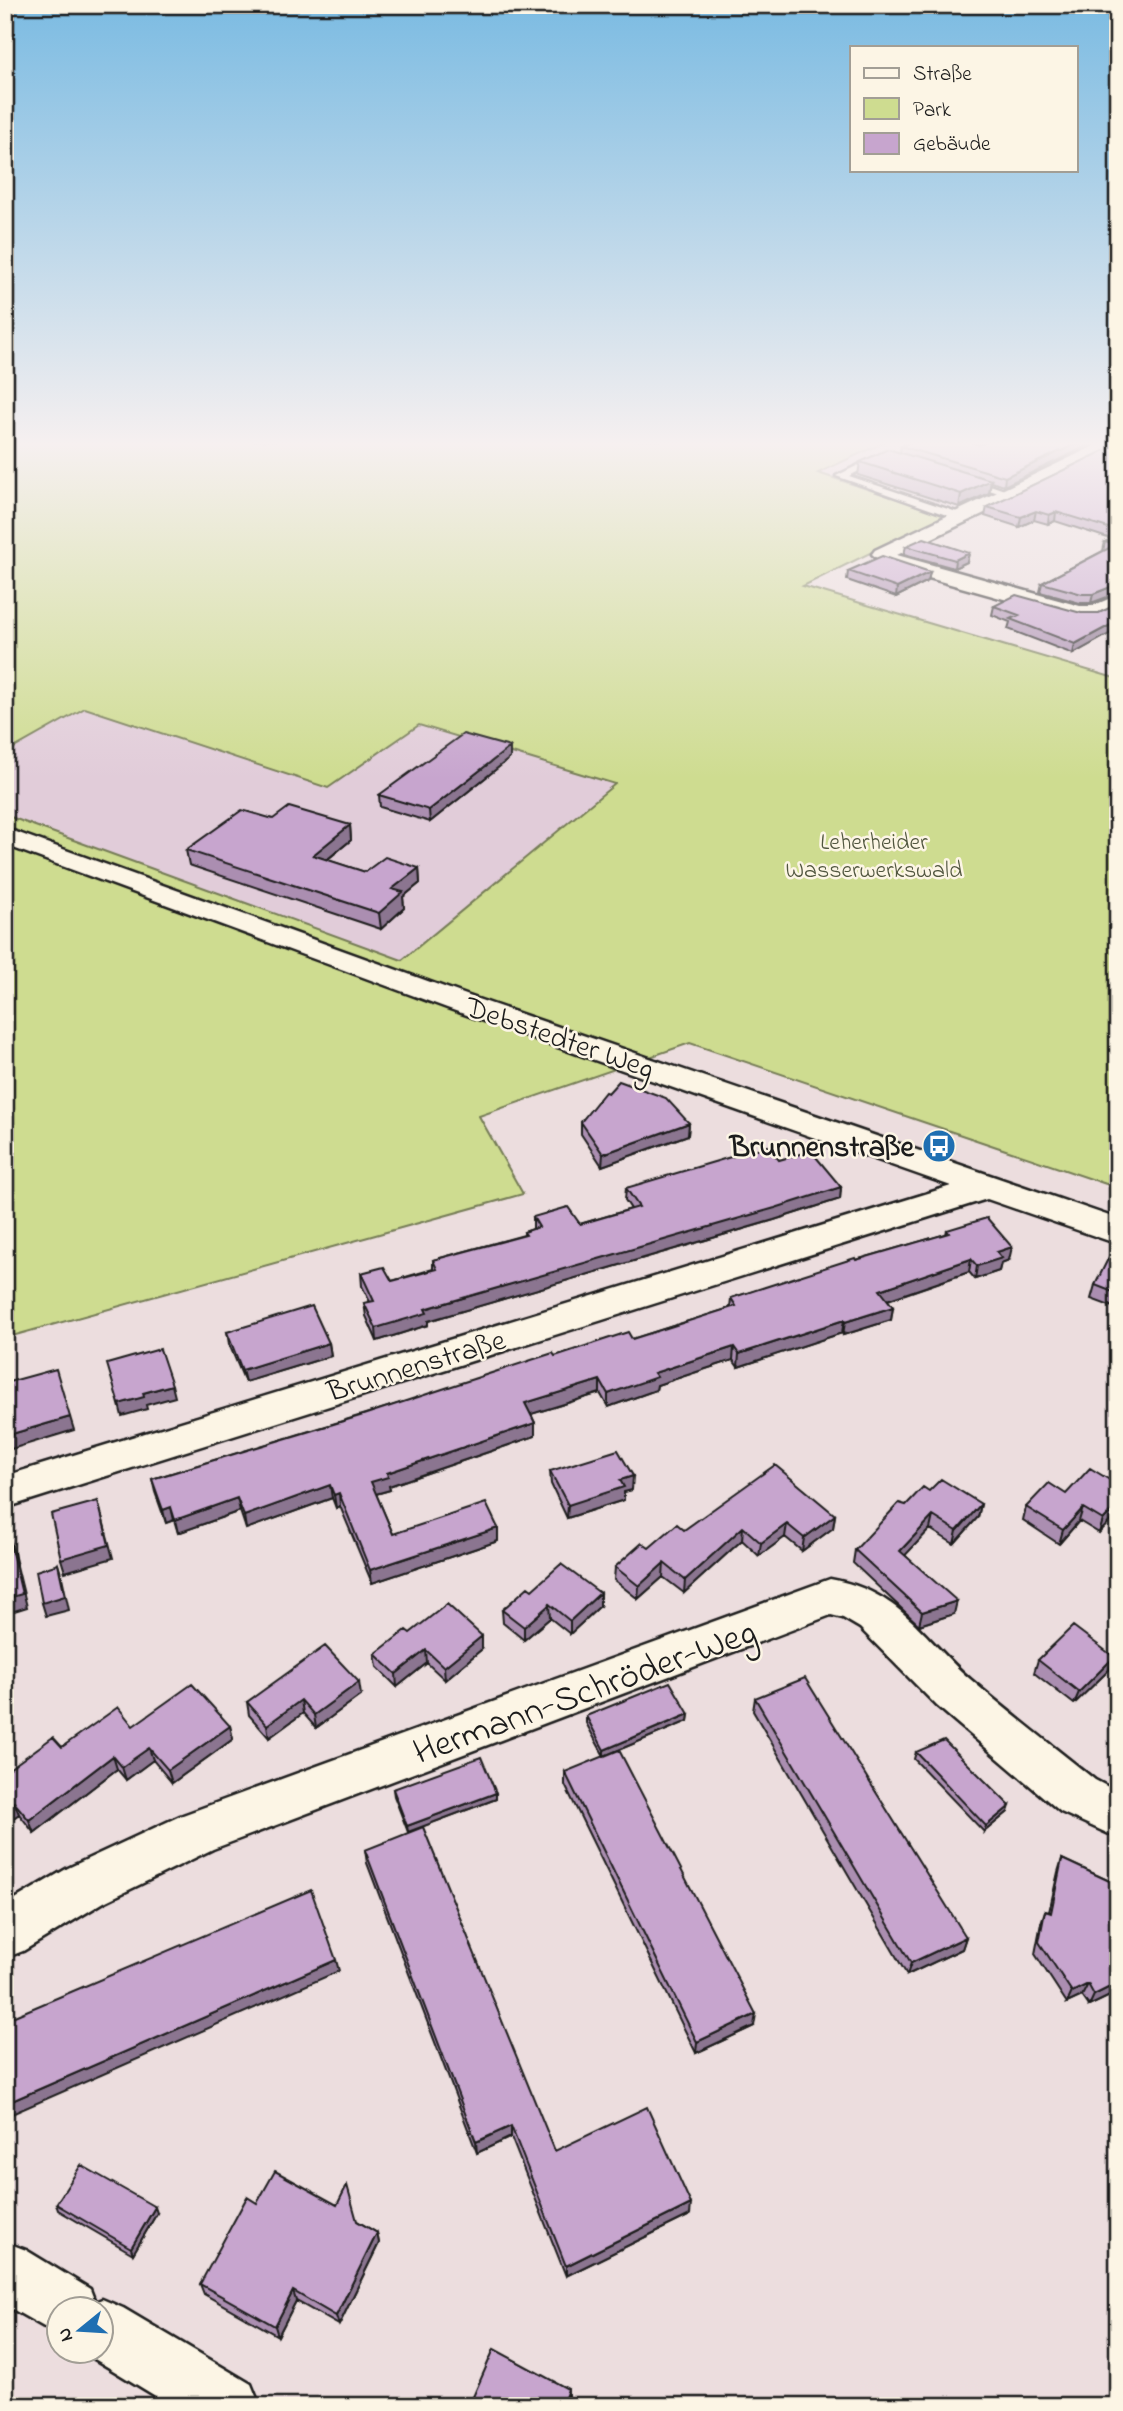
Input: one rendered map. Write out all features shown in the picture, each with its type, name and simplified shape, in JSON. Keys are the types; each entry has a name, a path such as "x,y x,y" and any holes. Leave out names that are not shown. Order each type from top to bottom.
{"street":[{"path":"883,554 893,562 1079,613 1096,613 1118,601"},
{"name":"Debstedter Weg","path":"5,836 470,1006 1118,1232"},
{"name":"Brunnenstraße","path":"5,1492 987,1187"},
{"name":"Hermann-Schröder-Weg","path":"5,1933 86,1885 197,1832 830,1597 853,1601 877,1615 953,1692 1057,1779 1078,1796 1118,1816"},
{"path":"5,2271 47,2296"},
{"path":"116,2337 229,2406"}],"shaded area":[{"path":"85,708 328,788 419,725 615,784 402,961 5,815 5,753"}],"green space":[{"name":"Leherheider Wasserwerkswald","path":"5,554 869,554 803,586 1118,679 1118,1188 690,1043 479,1116 523,1194 5,1338 5,815 402,960 615,784 419,725 328,788 85,708 5,753"}],"building":[{"path":"932,554 968,554 955,560"},
{"path":"1099,554 1118,554 1118,584 1093,594 1082,594 1042,583"},
{"path":"882,556 930,572 897,588 848,571"},
{"path":"1016,595 1081,613 1099,613 1118,604 1118,621 1075,644 1010,619 1019,615 994,606"},
{"path":"463,734 510,747 429,810 379,795"},
{"path":"289,807 350,825 313,855 365,872 385,857 419,868 392,889 403,892 379,913 186,850 242,810 273,819"},
{"path":"619,1081 666,1098 689,1123 603,1154 581,1122 605,1092 608,1093"},
{"path":"768,1146 779,1160 811,1151 841,1187 425,1309 427,1313 376,1328 364,1303 374,1301 361,1273 384,1267 392,1281 437,1269 433,1260 526,1235 524,1232 539,1227 533,1217 568,1207 580,1224 639,1207 626,1188"},
{"path":"987,1218 1012,1247 997,1252 1002,1258 977,1266 971,1259 880,1290 893,1307 739,1354 734,1347 654,1373 657,1377 608,1394 600,1380 525,1403 535,1423 387,1473 388,1477 371,1482 393,1534 486,1503 498,1528 370,1570 339,1493 334,1495 330,1485 244,1516 237,1498 175,1520 171,1507 163,1510 152,1479 360,1416 553,1353 555,1356 628,1332 632,1339 736,1306 731,1298 855,1258 856,1260 949,1233 947,1230"},
{"path":"1112,1251 1118,1253 1118,1294 1095,1285"},
{"path":"312,1306 329,1343 242,1370 227,1332"},
{"path":"160,1349 172,1385 143,1393 144,1397 119,1404 107,1364"},
{"path":"56,1369 70,1417 5,1436 5,1383"},
{"path":"618,1450 633,1476 620,1480 624,1487 568,1505 550,1471"},
{"path":"775,1465 835,1515 804,1538 787,1524 761,1543 743,1527 685,1580 664,1563 639,1586 615,1567 642,1543 649,1548 677,1524 684,1530"},
{"path":"1090,1468 1118,1485 1118,1504 1103,1520 1083,1508 1063,1530 1026,1507 1049,1483 1066,1494"},
{"path":"941,1479 981,1504 957,1531 933,1516 900,1551 957,1601 922,1612 855,1550 899,1503 906,1505 923,1487 929,1491"},
{"path":"98,1501 109,1545 61,1559 51,1514"},
{"path":"5,1523 22,1594 5,1599"},
{"path":"58,1564 65,1596 42,1603 36,1571"},
{"path":"561,1564 600,1593 570,1621 548,1603 549,1605 524,1627 502,1610 528,1587 532,1590"},
{"path":"447,1604 482,1636 444,1667 426,1650 396,1674 375,1654 406,1630 410,1633"},
{"path":"1073,1626 1114,1657 1079,1692 1038,1660"},
{"path":"325,1646 359,1682 314,1715 301,1700 267,1725 247,1702"},
{"path":"805,1678 966,1937 911,1963 755,1698"},
{"path":"670,1682 689,1714 604,1750 586,1716"},
{"path":"192,1684 230,1726 168,1770 149,1748 122,1767 113,1756 29,1820 14,1802 5,1808 5,1772 53,1737 62,1747 118,1707 133,1726"},
{"path":"944,1740 1010,1806 986,1826 916,1752"},
{"path":"619,1750 756,2014 697,2042 565,1772"},
{"path":"481,1757 496,1793 407,1826 393,1789"},
{"path":"423,1827 555,2151 647,2107 691,2204 566,2266 511,2126 476,2142 365,1850"},
{"path":"1062,1859 1118,1885 1118,1983 1094,1995 1088,1984 1072,1992 1039,1942 1045,1911 1051,1913"},
{"path":"311,1890 336,1960 5,2104 5,2020"},
{"path":"81,2165 155,2207 131,2248 56,2204"},
{"path":"275,2171 337,2205 347,2185 357,2221 377,2233 336,2316 293,2291 275,2326 200,2284 247,2197 257,2203"},
{"path":"494,2349 568,2389 562,2406 469,2406"}],"place":[{"name":"Brunnenstraße","path":"939,1146"}]}
